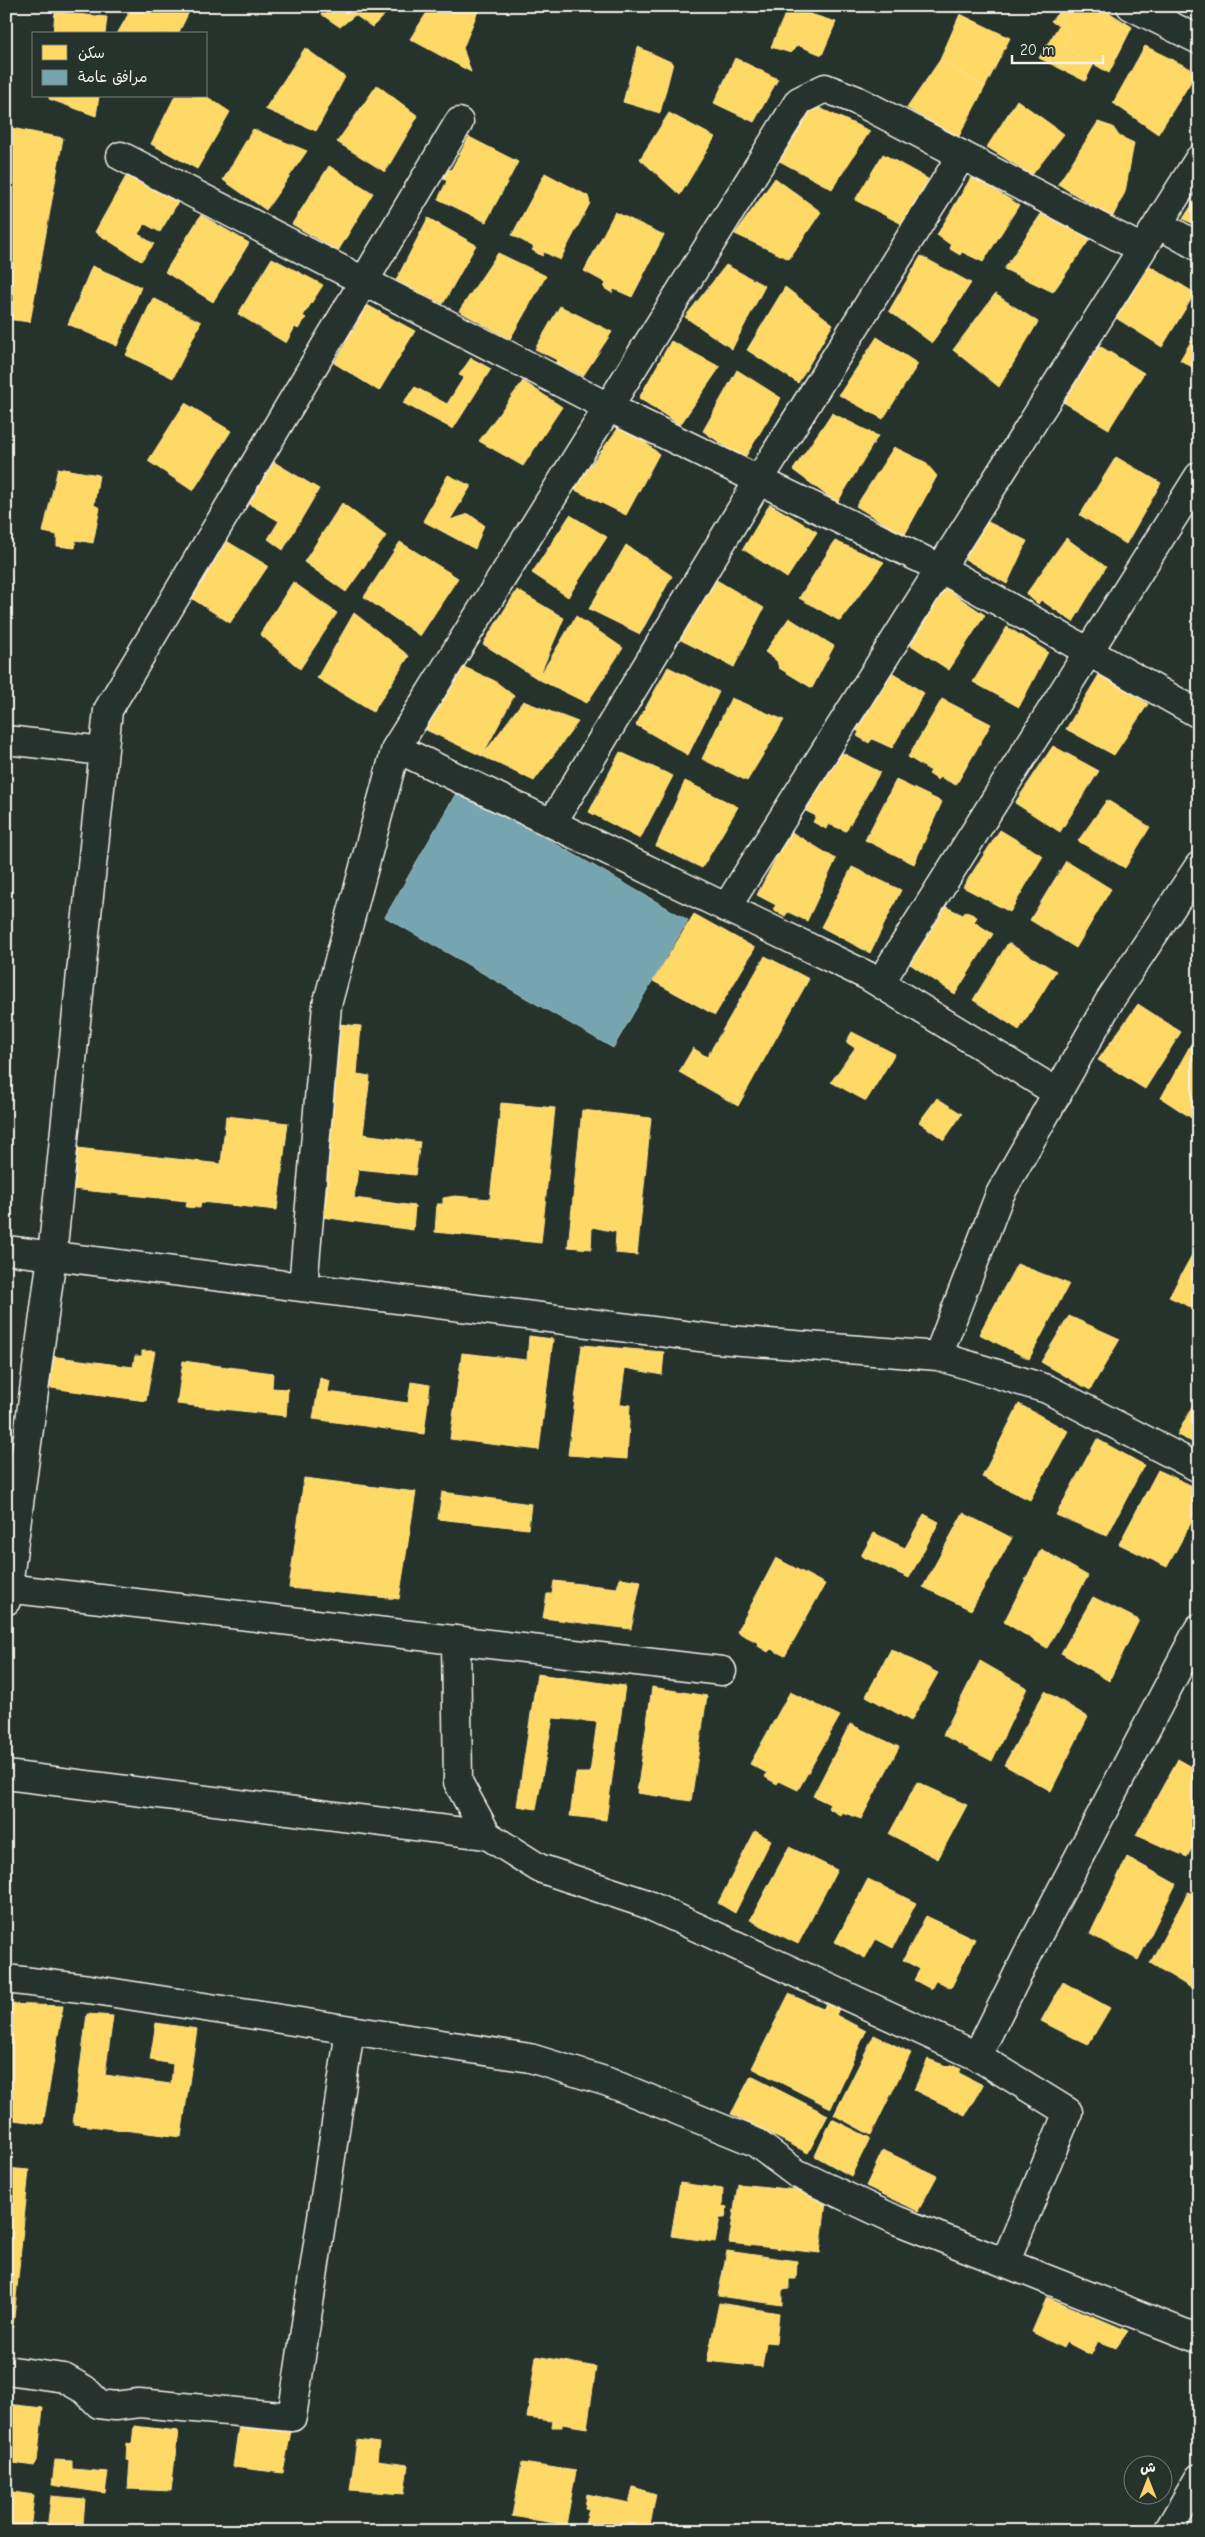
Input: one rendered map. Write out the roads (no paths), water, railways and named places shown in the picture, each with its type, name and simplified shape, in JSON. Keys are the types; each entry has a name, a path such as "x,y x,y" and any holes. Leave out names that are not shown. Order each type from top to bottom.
{"street":[{"path":"1131,6 1199,40"},
{"path":"303,1287 327,1005 396,748 799,101 825,88 856,100 1142,249"},
{"path":"459,122 108,710 52,1256 7,1592 456,1640 722,1671"},
{"path":"552,823 759,480 962,155"},
{"path":"121,156 608,407 940,568 1199,714"},
{"path":"726,908 1199,159"},
{"path":"1158,224 1199,247"},
{"path":"880,984 1199,476"},
{"path":"6,740 104,751"},
{"path":"396,748 880,984 1058,1093"},
{"path":"938,1356 1000,1194 1110,1000 1199,866"},
{"path":"6,1250 716,1339 938,1356 1047,1389 1199,1468"},
{"path":"977,2056 1028,1954 1199,1628"},
{"path":"456,1640 458,1782 487,1835"},
{"path":"6,1775 487,1835 539,1868 644,1903 977,2056 1068,2112 1005,2263"},
{"path":"6,1979 89,1989 530,2058 608,2082 755,2142 796,2173 896,2220 1199,2339"},
{"path":"6,2370 64,2378 85,2390 98,2404 115,2406 139,2403 292,2417 350,2030"},
{"path":"1168,2531 1199,2478"}]}
